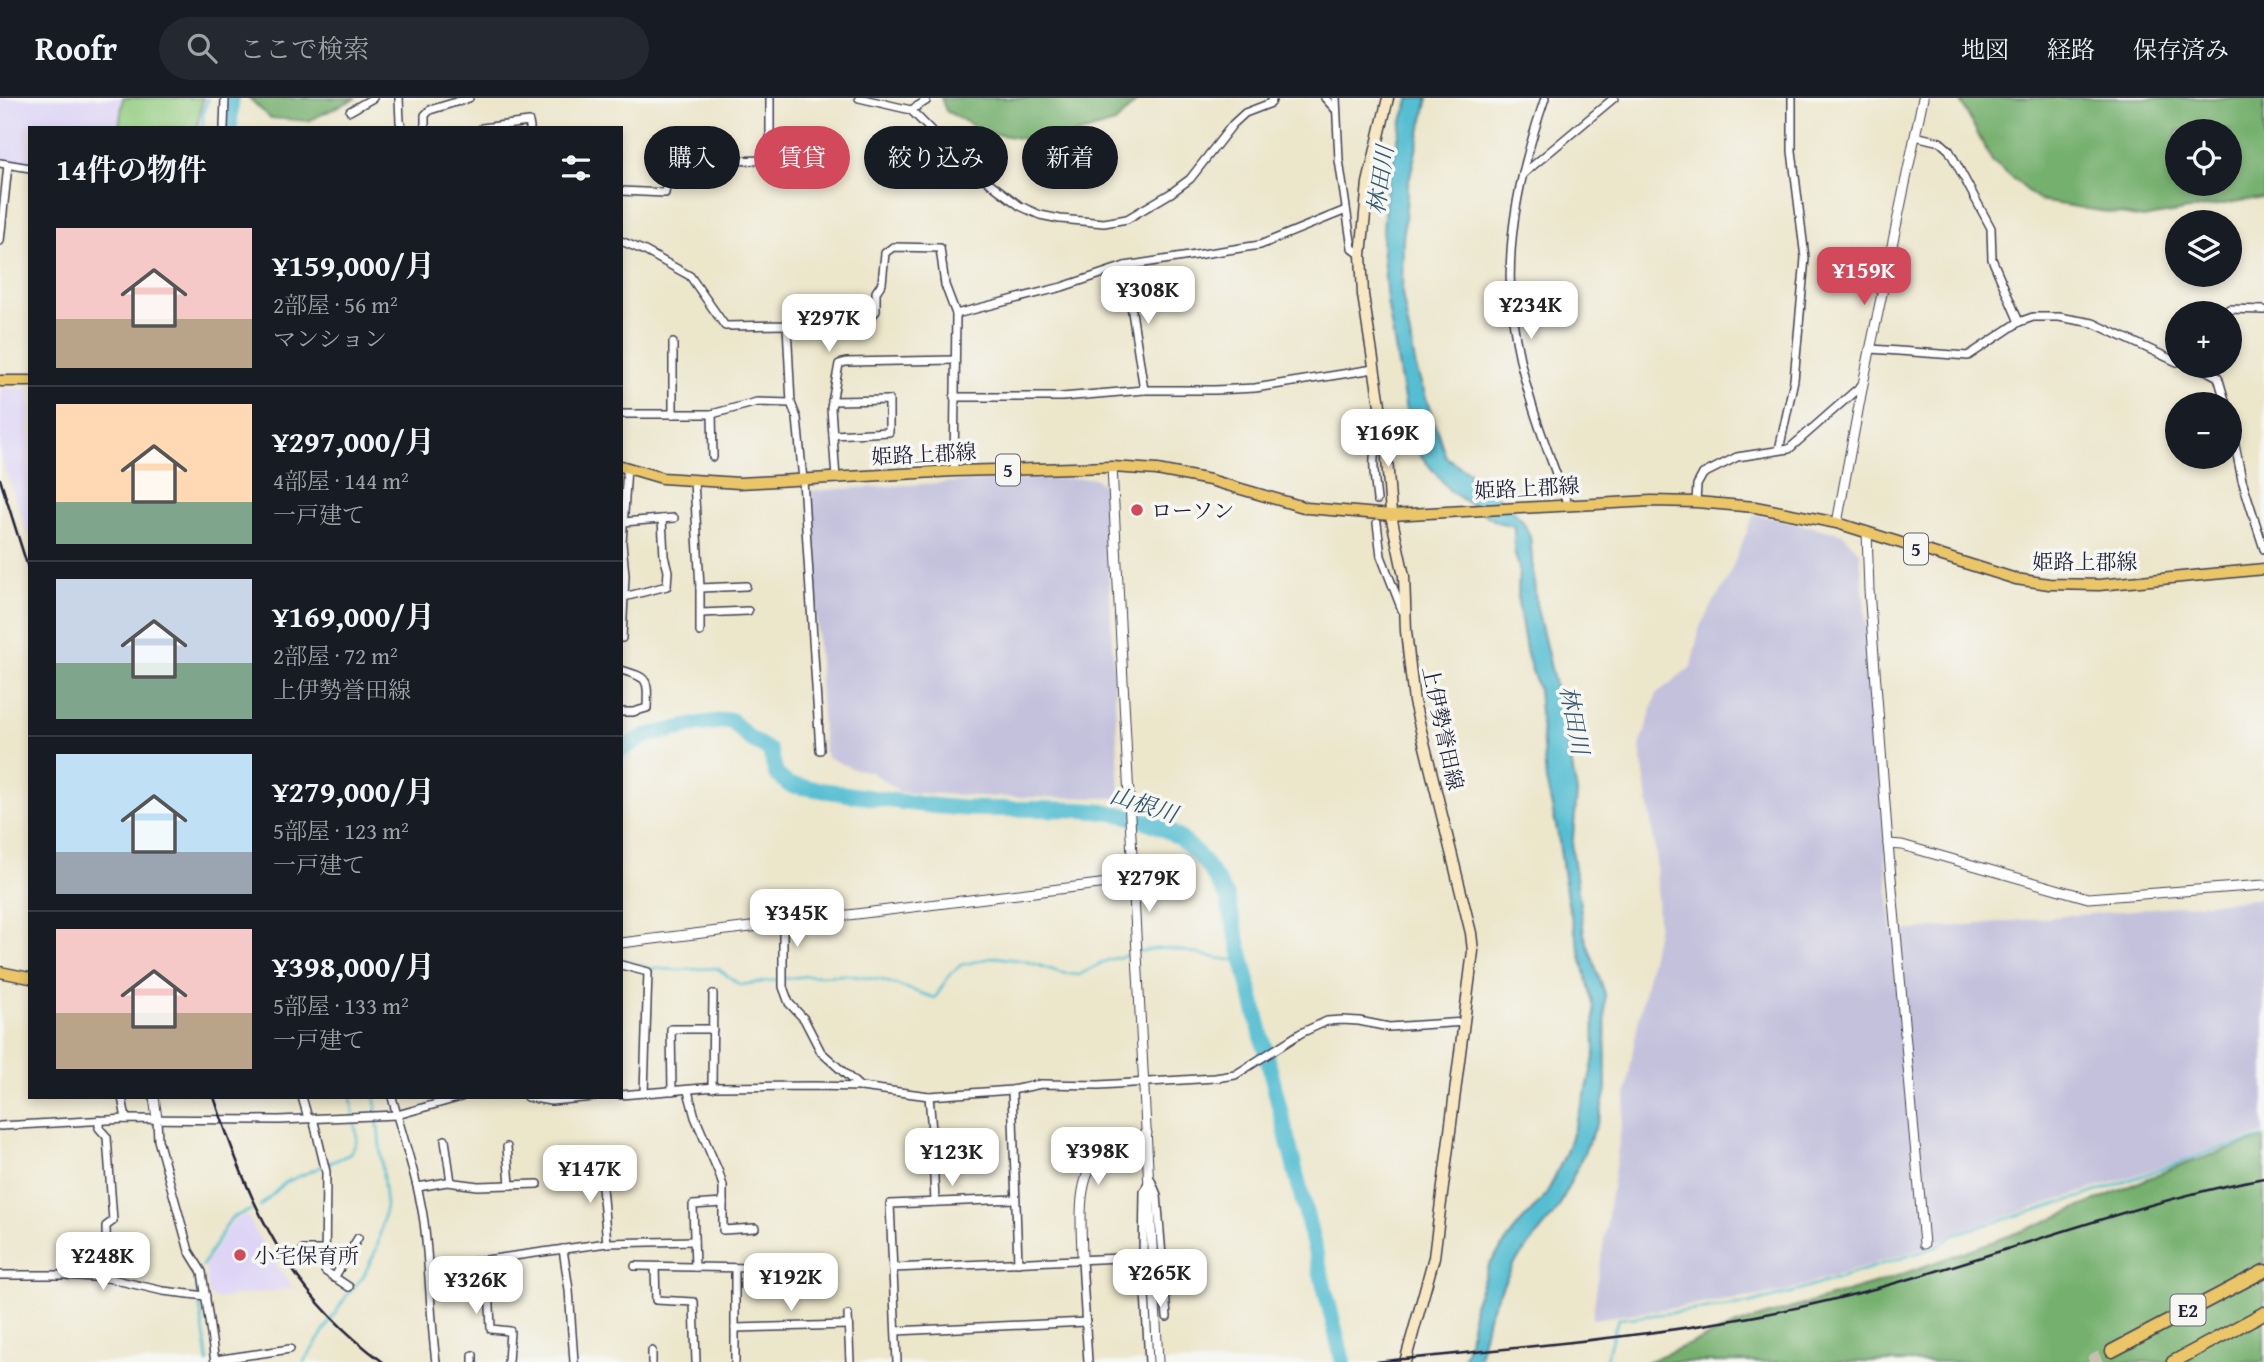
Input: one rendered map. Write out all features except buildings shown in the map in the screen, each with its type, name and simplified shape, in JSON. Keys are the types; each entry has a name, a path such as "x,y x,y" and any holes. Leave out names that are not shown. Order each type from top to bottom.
{"highway":[{"name":"E2","path":"2112,1351 2264,1271"},
{"name":"E2","path":"2173,1362 2264,1313"}],"main road":[{"name":"上伊勢誉田線","path":"1388,98 1368,183 1361,255 1363,295 1384,431 1391,515 1404,576 1414,702 1471,933 1472,951 1434,1256 1405,1362"},
{"path":"0,381 28,381"},
{"name":"姫路上郡線","path":"624,466 662,478 740,483 954,471 1112,467 1157,470 1210,481 1307,508 1391,515 1650,501 1696,502 1755,507 1837,523 2016,579 2049,584 2099,584 2264,569"},
{"path":"0,972 28,978"}],"street":[{"path":"224,126 225,98"},
{"path":"351,111 373,98"},
{"path":"399,98 402,126"},
{"path":"425,126 425,115 430,110 469,98"},
{"path":"623,191 665,193 670,165 677,162 770,160 770,98"},
{"path":"859,98 911,110 962,162 1020,206 1040,215 1104,223 1127,219 1190,179 1233,124 1245,113 1271,103 1273,98"},
{"path":"911,110 926,101 925,98"},
{"path":"1325,98 1336,110"},
{"path":"1336,98 1339,160 1352,248 1361,255"},
{"path":"1545,98 1529,143 1522,174 1514,222 1511,285 1513,320 1527,390 1567,505"},
{"path":"1522,174 1614,98"},
{"path":"1779,450 1794,380 1805,258 1792,151 1792,98"},
{"path":"1837,523 1923,98"},
{"path":"498,126 529,122 530,126"},
{"path":"1915,136 1940,142 1949,150 1991,228 1992,260 2020,322"},
{"path":"0,241 4,164 28,168"},
{"path":"956,314 1062,287 1125,266 1260,245 1346,210"},
{"path":"623,242 690,276 724,326 788,325 821,320 831,320 839,325 865,323 876,311 876,292 882,283 885,253 893,247 940,248 944,285 956,314 954,471"},
{"path":"1125,266 1144,390"},
{"path":"2242,309 2264,310"},
{"path":"1871,349 1968,356 2020,322 2033,317 2059,317 2093,323 2165,356"},
{"path":"788,325 791,403 797,418 803,481 820,750"},
{"path":"673,343 673,414"},
{"path":"836,479 832,401 838,365 846,362 955,360"},
{"path":"954,397 1062,397 1144,390 1255,388 1374,369"},
{"path":"1696,502 1697,485 1703,474 1737,457 1789,449 1863,384"},
{"path":"832,401 889,400 889,432 833,435"},
{"path":"623,414 712,414 757,402 791,403"},
{"path":"712,414 713,457"},
{"path":"1377,500 1374,451 1377,439 1384,431"},
{"path":"624,466 623,522 674,519"},
{"path":"1112,467 1158,1362"},
{"path":"2240,469 2264,550"},
{"path":"694,481 700,632"},
{"path":"624,597 667,586 668,570 664,556 662,519"},
{"path":"1377,523 1381,556 1406,620"},
{"path":"1867,532 1888,844 1924,1244"},
{"path":"623,554 623,618"},
{"path":"700,588 746,586"},
{"path":"701,613 748,611"},
{"path":"623,671 643,677 648,684 647,708 623,712"},
{"path":"1888,844 1902,845 2088,898 2264,885"},
{"path":"623,943 1132,880"},
{"path":"783,924 783,987 789,1003 804,1019 821,1052 861,1087"},
{"path":"623,966 648,972 644,1093"},
{"path":"712,1088 713,994"},
{"path":"623,1095 712,1088 861,1087 929,1096 1012,1090 1041,1084 1098,1085 1235,1075 1301,1033 1326,1021 1359,1021 1389,1027 1465,1022"},
{"path":"671,1091 671,1029 713,1029"},
{"path":"1012,1090 1018,1263"},
{"path":"688,1091 695,1117 723,1186 723,1230 755,1228"},
{"path":"929,1096 935,1202"},
{"path":"122,1099 126,1119"},
{"path":"154,1099 158,1140 189,1251 202,1272 215,1361 290,1349"},
{"path":"304,1099 326,1172 325,1271 349,1287"},
{"path":"393,1099 418,1187 429,1268 430,1316 436,1362"},
{"path":"0,1126 126,1119 397,1115 454,1099"},
{"path":"540,1099 572,1099"},
{"path":"99,1120 99,1128 107,1137 113,1221 106,1226 107,1278"},
{"path":"1088,1362 1082,1259 1083,1185 1091,1167 1114,1143 1147,1133"},
{"path":"445,1140 452,1182"},
{"path":"507,1147 510,1185"},
{"path":"600,1165 607,1243"},
{"path":"1149,1362 1143,1257 1144,1192 1150,1178"},
{"path":"1150,1178 1157,1195 1167,1317"},
{"path":"418,1187 452,1182 478,1186 538,1184"},
{"path":"897,1362 890,1204 1015,1199"},
{"path":"695,1268 693,1205 723,1203"},
{"path":"334,1278 358,1238"},
{"path":"429,1268 607,1243 694,1241"},
{"path":"563,1249 574,1362"},
{"path":"303,1250 325,1250"},
{"path":"893,1268 1143,1257"},
{"path":"488,1259 491,1329 510,1331 508,1362"},
{"path":"635,1266 752,1268"},
{"path":"655,1267 656,1300 694,1302 696,1362"},
{"path":"735,1268 735,1362"},
{"path":"0,1275 107,1278 163,1292 206,1296"},
{"path":"848,1315 850,1362"},
{"path":"896,1331 1086,1322"},
{"path":"735,1328 848,1325"},
{"path":"652,1351 652,1362"}],"shaded area":[{"path":"0,98 206,98 200,126 28,126 28,163 0,159"},
{"path":"0,389 28,389 28,534 0,455"},
{"path":"1094,478 1104,486 1120,795 1116,798 995,797 900,792 871,772 851,768 827,757 824,750 809,491 988,480"},
{"path":"1754,514 1843,534 1860,553 1892,932 2264,898 2264,1134 1954,1233 1932,1246 1780,1293 1592,1319 1634,1043 1658,925 1656,856 1640,747 1657,693 1691,667 1700,626 1728,578"},
{"name":"小宅保育所","path":"247,1215 263,1245 293,1288 216,1299 209,1295 205,1265 232,1221"}],"green space":[{"path":"123,98 203,98 197,126 119,126"},
{"path":"249,98 356,98 308,121 270,118"},
{"path":"941,98 1140,98 1115,123 1105,126 1022,126 1022,139 1008,136 1008,126 974,126 946,111"},
{"path":"1963,98 2264,98 2264,197 2189,210 2165,210 2165,214 2143,218 2040,201 1992,161 1962,104"},
{"path":"2264,1138 2264,1362 1646,1362 1736,1325 1880,1282 2033,1227 2173,1168"}],"water":[{"path":"1410,98 1428,98 1408,185 1403,240 1402,294 1416,368 1446,457 1501,499 1522,520 1530,536 1536,604 1577,793 1572,848 1584,934 1605,994 1606,1089 1599,1120 1558,1209 1513,1265 1489,1313 1478,1362 1462,1362 1469,1342 1474,1305 1489,1265 1517,1227 1546,1195 1565,1155 1587,1089 1595,1054 1594,1008 1567,899 1558,835 1546,780 1538,689 1527,655 1518,602 1519,568 1514,550 1514,526 1497,522 1450,491 1412,445 1387,301 1382,244 1386,191"}],"waterway":[{"path":"203,126 203,113 208,98"},
{"name":"山根川","path":"230,126 231,98"},
{"name":"山根川","path":"623,749 645,736 731,720 749,738 770,751 776,774 789,785 937,806 1096,811 1149,822 1181,839 1210,870 1227,897 1343,1362"},
{"path":"1140,952 1165,948 1215,958 1242,960"},
{"path":"623,961 648,968 717,968 740,985 806,976 847,975 882,980 935,998 950,974 961,965 995,957 1025,961 1062,973 1079,975 1108,960 1133,954"},
{"path":"260,1206 286,1182 348,1155 357,1138 351,1099"},
{"path":"304,1362 347,1295 363,1277 377,1248 386,1206 375,1099"},
{"path":"1605,1362 1618,1319 1748,1304 1791,1293 1937,1247 1955,1234 2081,1197 2213,1151 2264,1137"},
{"path":"202,1266 231,1218 251,1210"},
{"path":"199,1272 196,1279 208,1362"}],"tunnel":[{"path":"2090,1362 2112,1351"}],"railway":[{"path":"0,479 28,568"},
{"path":"215,1099 258,1211 276,1245 321,1307 383,1362"},
{"path":"1375,1362 1661,1331 1775,1312 1885,1286 2154,1204 2264,1178"}],"place":[{"name":"ローソン","path":"1137,510"},
{"name":"小宅保育所","path":"240,1255"}],"water label":[{"name":"林田川","path":"1380,180"},
{"name":"林田川","path":"1575,720"}]}
